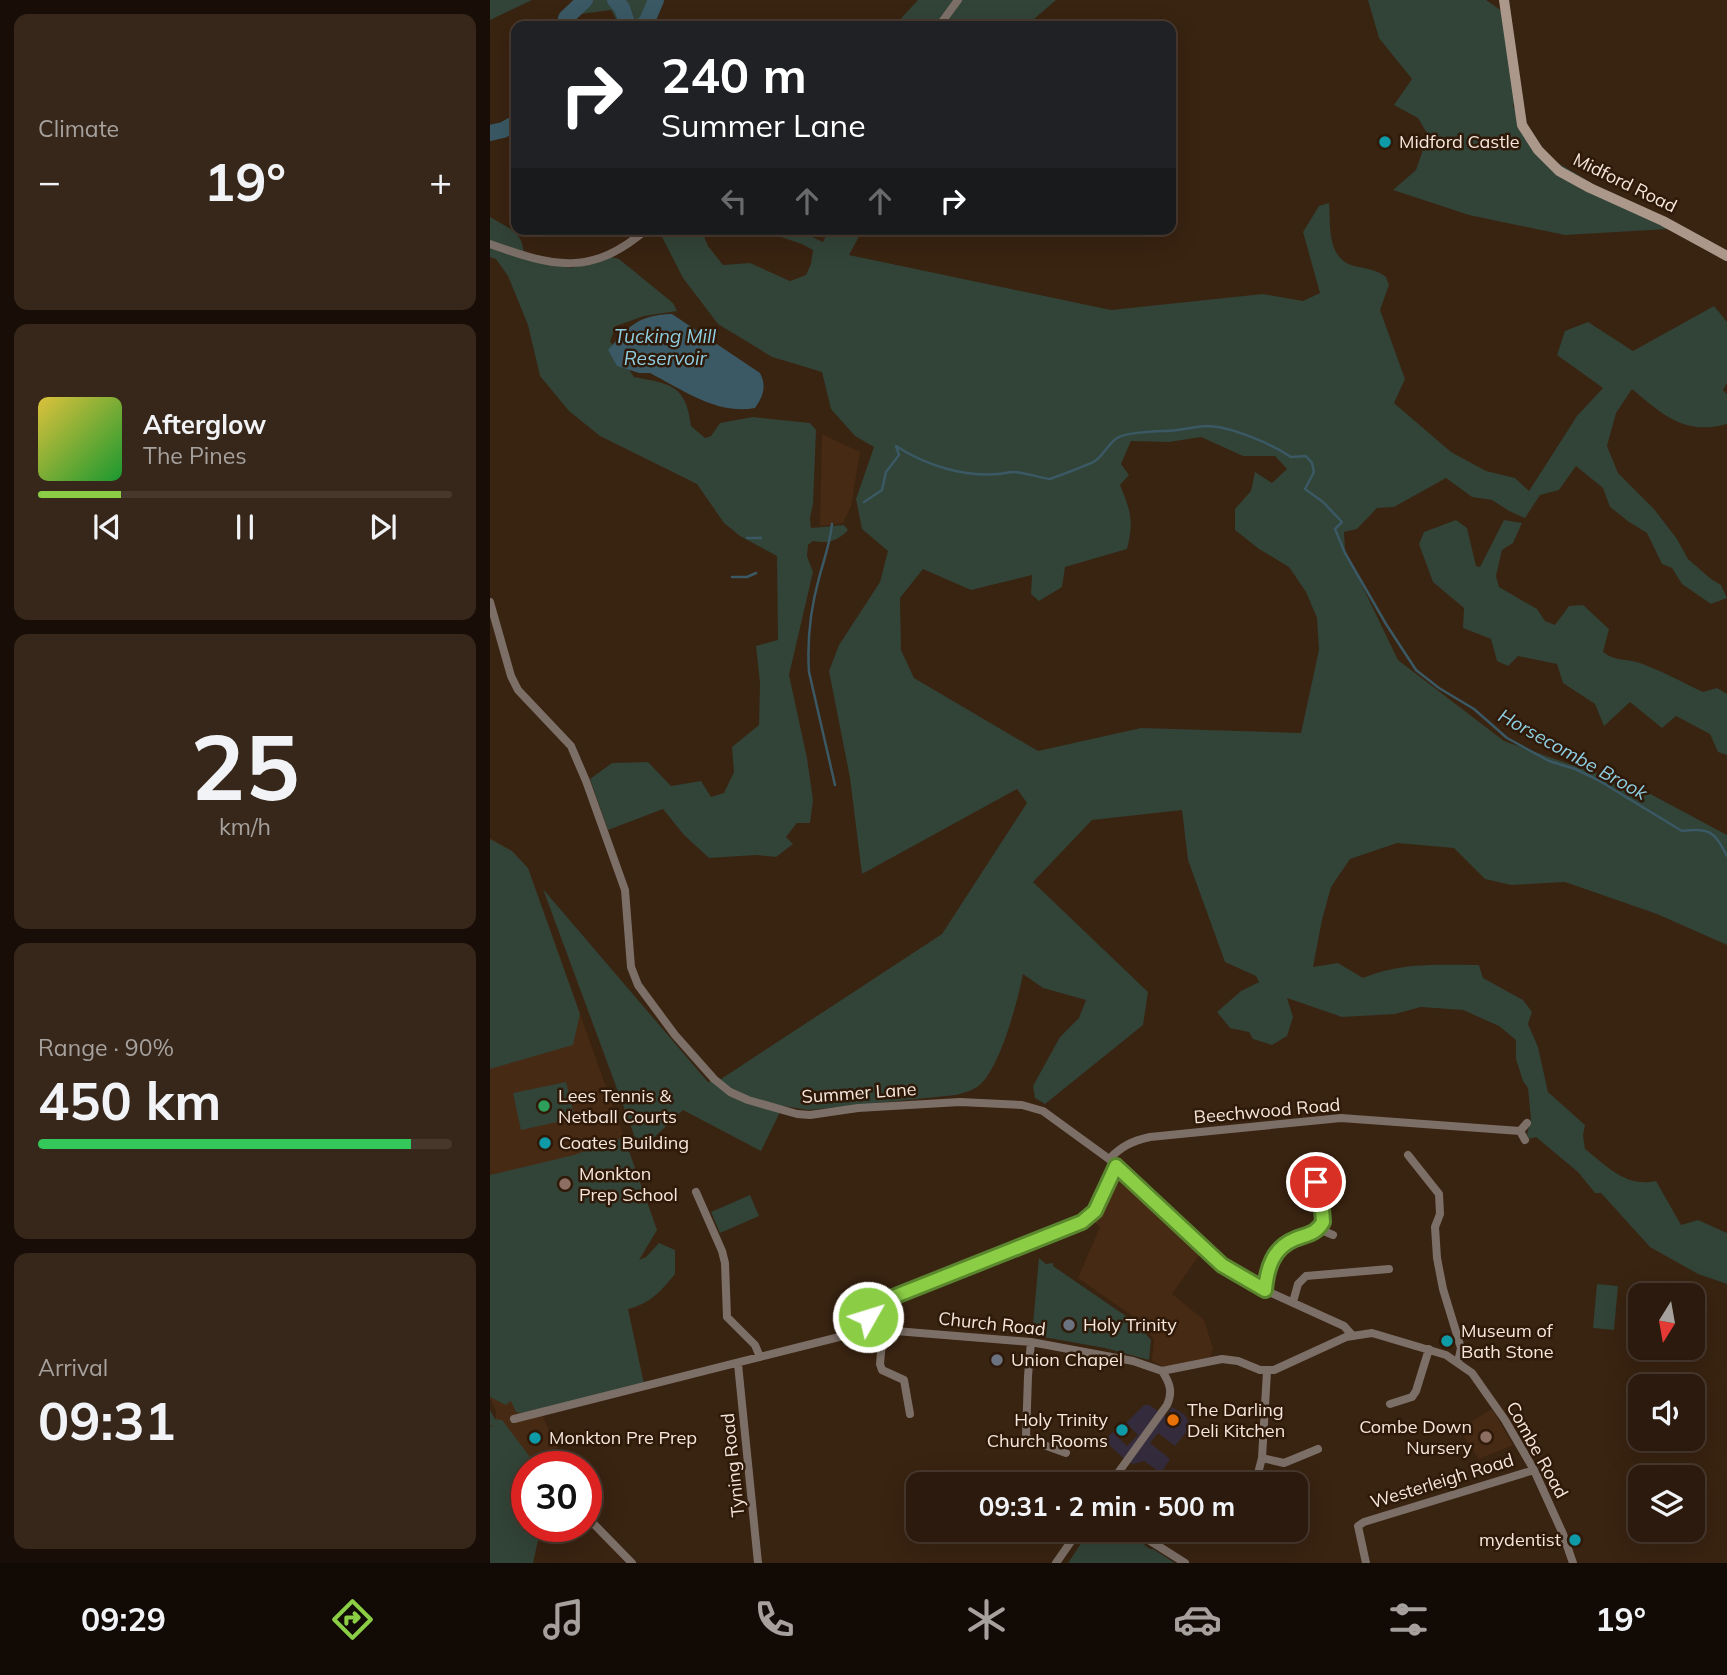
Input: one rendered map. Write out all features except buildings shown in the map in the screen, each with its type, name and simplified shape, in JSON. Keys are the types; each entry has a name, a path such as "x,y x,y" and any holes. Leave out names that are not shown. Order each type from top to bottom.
{"main road":[{"name":"Midford Road","path":"1504,0 1522,125 1538,150 1559,171 1663,221 1727,256"}],"street":[{"path":"943,21 958,0"},
{"path":"490,244 535,260 575,265 614,252 641,235"},
{"name":"Summer Lane","path":"490,602 518,690 562,734 582,769 625,890 632,973 675,1035 714,1079 730,1092 748,1101 797,1114 960,1102 1022,1105 1043,1111 1109,1159 1222,1265 1265,1290 1344,1326 1352,1335"},
{"name":"Beechwood Road","path":"1109,1159 1122,1146 1150,1137 1341,1118 1520,1131"},
{"path":"1525,1140 1520,1131 1527,1123"},
{"path":"1259,1472 1262,1458 1267,1371 1352,1335 1383,1335 1429,1349 1458,1362 1461,1349 1437,1258 1435,1227 1441,1205 1439,1194 1408,1155"},
{"path":"867,1330 871,1306 1046,1237 1089,1217 1095,1211 1116,1166"},
{"path":"1316,1182 1324,1214 1319,1229"},
{"path":"696,1192 725,1263 726,1317 755,1345 760,1357"},
{"path":"1265,1290 1267,1270 1274,1255 1292,1240 1319,1229 1333,1235"},
{"path":"1293,1302 1298,1284 1306,1276 1389,1269"},
{"path":"883,1329 880,1364 882,1370 899,1376 906,1384 910,1413"},
{"name":"Church Road","path":"514,1419 867,1330 883,1329 1031,1342 1133,1361 1162,1371 1222,1359 1238,1361 1267,1371"},
{"path":"1031,1342 1026,1436 1030,1440 1066,1453"},
{"path":"1390,1404 1412,1397 1429,1349"},
{"name":"Combe Road","path":"1458,1362 1472,1373 1483,1387 1534,1470 1573,1563"},
{"name":"Tyning Road","path":"738,1364 758,1563"},
{"path":"1119,1472 1167,1405 1171,1393 1162,1371"},
{"path":"1262,1458 1284,1463 1318,1449"},
{"name":"Westerleigh Road","path":"1366,1563 1357,1532 1357,1526 1364,1522 1534,1470"},
{"path":"602,1532 632,1563"},
{"path":"1056,1563 1071,1542"},
{"path":"1152,1542 1185,1563"}],"shaded area":[{"path":"822,434 860,452 851,506 843,523 820,526"},
{"name":"Monkton Prep School","path":"490,838 512,851 528,868 657,1230 623,1285 644,1384 539,1409 558,1448 549,1451 511,1451 511,1542 538,1542 533,1563 490,1563 490,1427 496,1419 496,1411 490,1399"},
{"path":"1117,1174 1202,1251 1172,1294 1204,1320 1213,1348 1210,1357 1164,1367 1152,1361 1154,1340 1144,1324 1078,1278 1100,1227 1092,1220"},
{"path":"1144,1405 1149,1405 1166,1416 1172,1407 1185,1415 1191,1426 1175,1446 1158,1433 1150,1443 1170,1459 1160,1472 1144,1461 1133,1464 1104,1440 1113,1432 1127,1446 1138,1435 1126,1423"},
{"name":"Combe Down Nursery","path":"1492,1409 1513,1445 1479,1459 1459,1429"}],"green space":[{"path":"490,0 532,0 490,20"},
{"path":"583,0 663,0 651,21 617,21 611,10 580,14"},
{"path":"918,0 1056,0 1032,21 899,21"},
{"path":"1368,0 1486,0 1505,13 1518,83 1513,106 1550,158 1668,229 1565,235 1469,215 1393,190 1416,170 1428,135 1418,118 1394,105 1412,79 1379,38"},
{"path":"1329,203 1330,230 1334,248 1339,256 1345,262 1386,277 1389,285 1380,310 1405,379 1394,403 1451,452 1486,471 1515,478 1529,491 1577,416 1603,388 1557,355 1565,331 1588,322 1633,351 1714,306 1727,322 1727,383 1723,390 1727,394 1727,424 1712,427 1686,425 1653,407 1632,389 1616,413 1607,446 1618,473 1654,509 1677,539 1688,559 1721,585 1727,598 1711,604 1682,584 1672,568 1662,564 1647,533 1610,507 1603,488 1576,466 1559,490 1540,495 1525,518 1492,500 1472,497 1446,478 1394,507 1377,508 1357,529 1344,532 1345,550 1398,660 1504,741 1643,790 1727,835 1727,945 1657,914 1565,882 1511,885 1485,879 1454,848 1397,843 1350,859 1331,887 1313,967 1338,963 1363,978 1406,967 1479,965 1483,978 1523,1000 1532,1012 1528,1024 1538,1047 1548,1092 1585,1125 1585,1149 1626,1178 1656,1181 1681,1225 1698,1220 1727,1233 1727,1284 1698,1274 1650,1247 1601,1193 1595,1193 1578,1172 1536,1137 1529,1139 1527,1134 1531,1119 1528,1088 1516,1059 1516,1040 1499,1026 1463,1010 1421,1007 1395,1014 1342,1017 1287,998 1293,1017 1287,1036 1272,1045 1253,1039 1249,1032 1230,1028 1217,1012 1241,991 1259,982 1256,976 1225,962 1188,860 1182,810 1092,820 1033,882 1148,992 1143,1025 1045,1104 1035,1098 1033,1086 1060,1037 1079,1018 1086,1000 1043,988 1023,974 1000,1052 985,1079 972,1090 956,1095 809,1110 783,1106 761,1151 683,1110 640,1151 543,889 708,1082 721,1079 942,934 1027,803 1017,789 862,874 850,778 829,671 839,645 880,582 888,551 862,529 856,499 874,447 855,436 831,409 822,372 772,357 718,324 683,278 661,235 703,235 708,246 723,265 750,263 790,281 806,275 813,250 775,235 808,235 823,242 826,235 860,235 849,255 1111,310 1263,294 1303,301 1320,293 1303,232 1319,206","holes":["1201,437 1243,456 1275,456 1287,469 1272,483 1255,472 1251,491 1235,509 1235,530 1259,549 1289,567 1306,592 1317,618 1319,650 1301,733 1141,728 1038,751 914,678 901,650 900,598 923,569 971,590 1032,575 1031,594 1039,601 1062,587 1065,567 1127,549 1130,517 1120,485 1129,475 1121,464 1131,441 1169,442"]},
{"path":"490,217 511,230 511,235 517,235 522,242 524,259 570,268 611,257 619,259 673,303 677,311 644,316 616,326 610,341 634,377 667,385 681,394 689,412 691,426 705,438 711,436 720,423 753,417 810,423 816,430 811,528 844,525 848,530 832,541 813,541 808,545 807,556 813,572 789,675 813,800 810,823 797,823 786,837 793,844 776,857 756,855 709,858 684,835 663,809 608,830 590,779 612,763 648,762 671,786 701,781 711,797 724,793 734,772 732,747 759,725 760,683 756,646 778,640 777,556 740,536 724,523 697,484 600,436 569,411 540,376 528,325 508,276 496,259 490,257"},
{"path":"1456,520 1467,528 1476,566 1480,567 1504,520 1522,523 1513,543 1502,550 1496,576 1499,587 1537,609 1545,621 1555,625 1569,606 1583,605 1609,629 1603,652 1617,659 1648,666 1703,692 1717,688 1727,694 1727,755 1718,752 1710,734 1676,716 1662,728 1630,702 1604,726 1595,704 1563,683 1557,664 1518,656 1508,666 1497,661 1491,639 1463,628 1464,608 1433,582 1419,544 1424,532"},
{"path":"490,839 512,851 528,868 580,1014 573,1045 490,1069"},
{"name":"Lees Tennis & Netball Courts","path":"566,1082 575,1118 521,1130 513,1093"},
{"path":"624,1137 657,1230 639,1260 646,1257 659,1243 675,1250 675,1274 649,1300 628,1309 644,1384 516,1412 511,1401 506,1405 490,1397 490,1175 574,1155"},
{"path":"750,1195 759,1216 720,1233 711,1212"},
{"path":"1039,1258 1046,1264 1053,1263 1053,1266 1136,1323 1151,1340 1149,1360 1105,1348 1032,1335"},
{"path":"1597,1284 1618,1286 1614,1330 1593,1328"},
{"path":"490,1410 495,1419 502,1420 526,1451 511,1451 511,1542 538,1542 533,1563 490,1563 490,1427 494,1425 490,1426"},
{"path":"1082,1542 1140,1542 1175,1563 1068,1563"}],"water":[{"name":"Tucking Mill Reservoir","path":"672,314 760,373 763,391 755,408 727,408 701,400 650,373 639,373 617,366 608,350 622,334 642,320"}],"waterway":[{"path":"566,21 585,0"},
{"path":"615,0 622,8 626,21"},
{"path":"647,21 656,0"},
{"path":"490,133 511,126"},
{"name":"Horsecombe Brook","path":"864,502 882,490 886,472 899,455 896,446 932,464 971,474 1018,472 1050,479 1095,461 1121,436 1207,426 1250,437 1291,457 1306,456 1312,463 1314,472 1305,489 1323,502 1342,522 1335,529 1345,553 1416,670 1439,688 1474,709 1507,738 1549,761 1598,780 1682,831 1700,830 1711,833 1727,856"},
{"path":"832,524 814,601 809,637 809,672 835,785"},
{"path":"747,538 761,538"},
{"path":"732,577 747,577 756,573"}],"place":[{"name":"Midford Castle","path":"1385,142"},
{"name":"Lees Tennis & Netball Courts","path":"544,1106"},
{"name":"Coates Building","path":"545,1143"},
{"name":"Monkton Prep School","path":"565,1184"},
{"name":"Holy Trinity","path":"1069,1325"},
{"name":"Museum of Bath Stone","path":"1447,1341"},
{"name":"Union Chapel","path":"997,1360"},
{"name":"The Darling Deli Kitchen","path":"1173,1420"},
{"name":"Holy Trinity Church Rooms","path":"1122,1430"},
{"name":"Combe Down Nursery","path":"1486,1437"},
{"name":"Monkton Pre Prep","path":"535,1438"},
{"name":"mydentist","path":"1575,1540"}],"route":[{"path":"868,1317 871,1306 1082,1222 1095,1211 1116,1166 1222,1265 1265,1290 1267,1270 1274,1255 1292,1240 1316,1232 1323,1222 1321,1196 1316,1182"}]}
